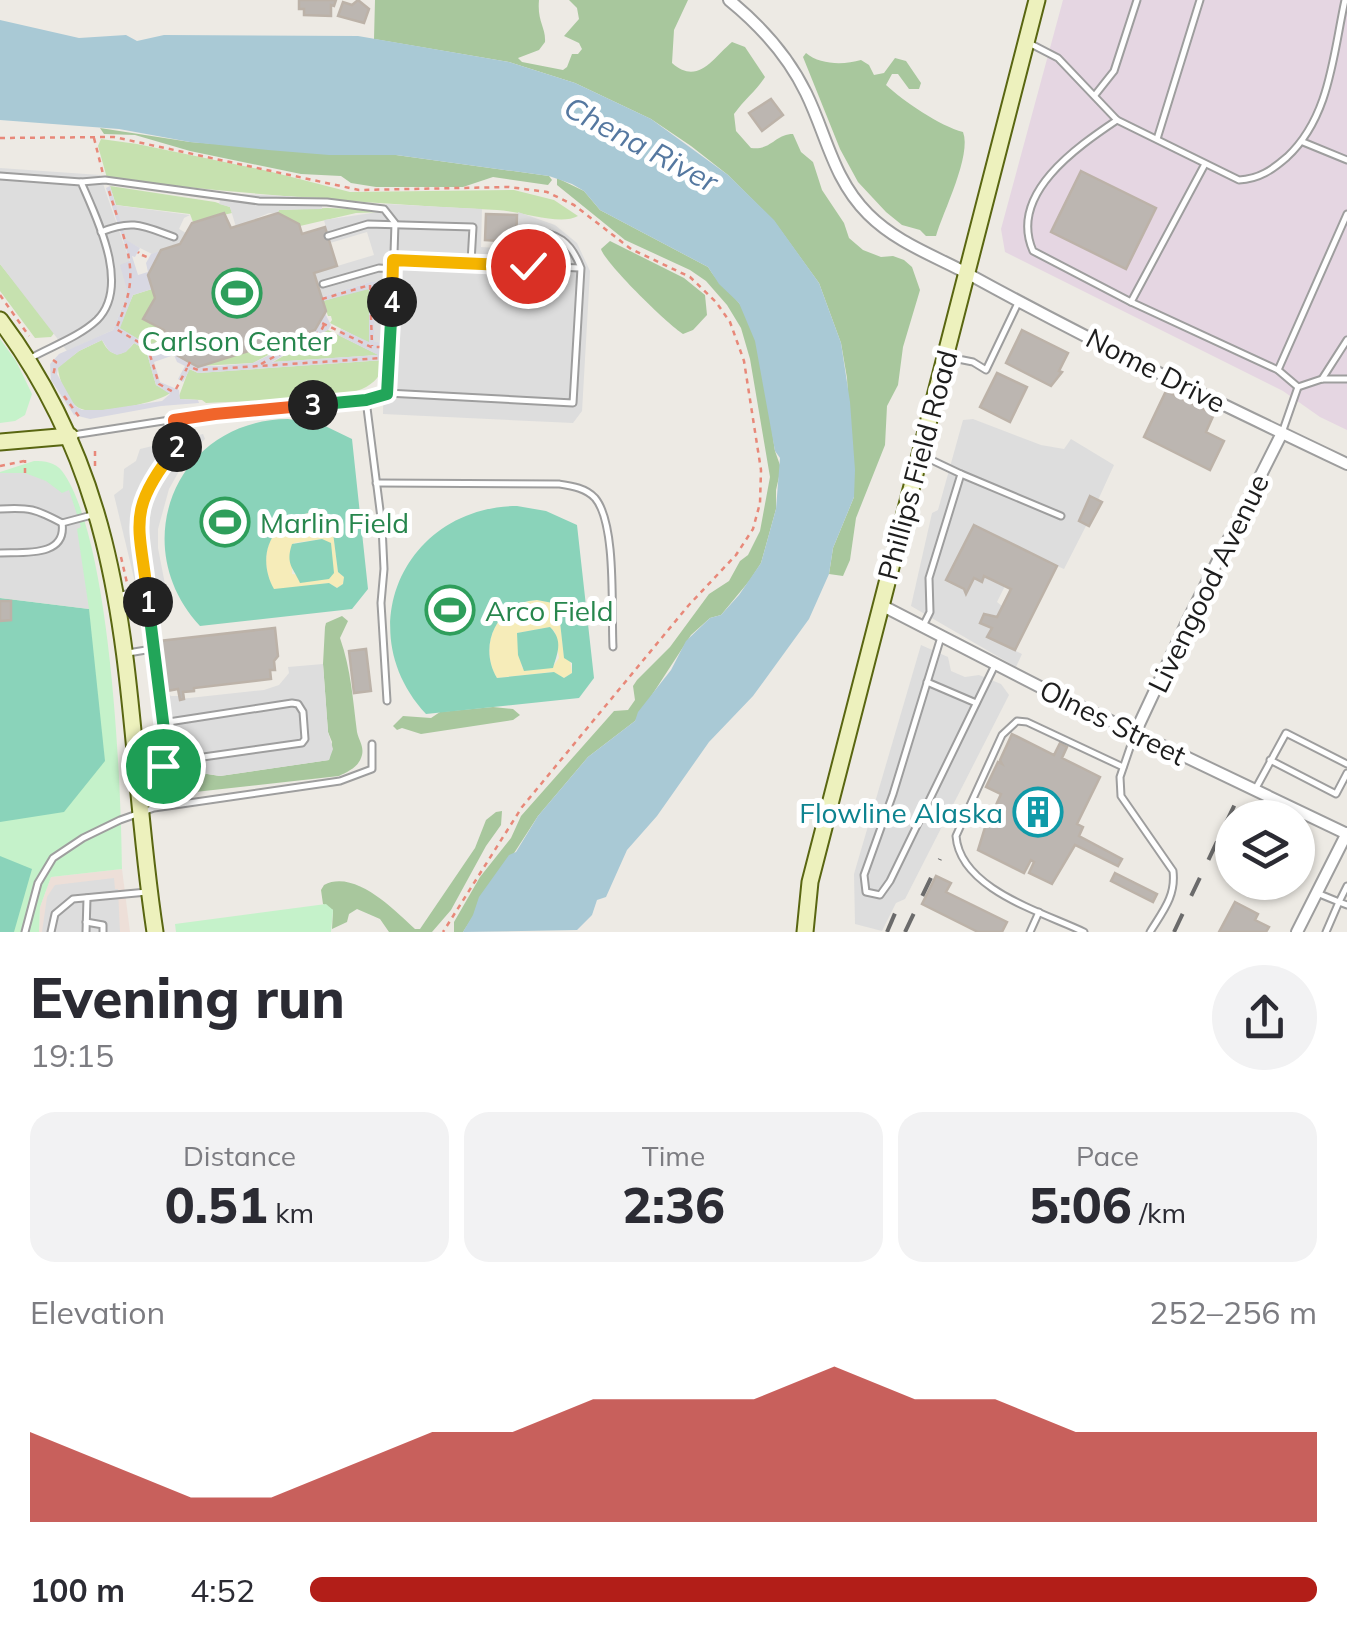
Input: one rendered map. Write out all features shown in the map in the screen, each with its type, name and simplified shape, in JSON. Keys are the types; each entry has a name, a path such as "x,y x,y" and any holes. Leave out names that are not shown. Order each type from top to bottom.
{"street":[{"name":"Nome Drive","path":"729,0 763,31 792,69 811,104 833,166 852,198 877,223 903,242 1018,301 1347,464"},
{"name":"Phillips Field Road","path":"805,932 810,882 1037,0"},
{"path":"0,320 29,359 70,436 99,514 118,596 155,932"},
{"name":"Livengood Avenue","path":"1135,733 1282,433"},
{"path":"0,442 70,436"},
{"name":"Olnes Street","path":"881,605 1347,834"},
{"path":"1297,932 1347,834"}],"lane":[{"path":"1095,95 1114,71 1136,0"},
{"path":"1156,139 1200,0"},
{"path":"1026,41 1058,58 1118,120 1240,180 1256,180 1303,142 1323,105 1344,22 1345,0"},
{"path":"1118,120 1074,148 1051,172 1026,224 1033,252 1278,370 1298,387"},
{"path":"1303,142 1347,160"},
{"path":"1131,302 1205,163"},
{"path":"0,176 105,180 259,201 380,206 395,224 387,394"},
{"path":"29,359 96,322 113,293 101,232 81,182"},
{"path":"1278,370 1347,214"},
{"path":"101,232 136,224 174,237"},
{"path":"328,236 368,224 473,227 471,263"},
{"path":"70,436 215,414 366,400 387,394 573,403 581,268 566,241 549,232 530,230 528,266"},
{"path":"393,260 581,268"},
{"path":"323,284 379,268 393,269"},
{"path":"946,356 974,362 986,370 1018,301"},
{"path":"1322,379 1347,340"},
{"path":"1298,387 1322,379 1347,379"},
{"path":"1282,433 1298,387"},
{"path":"366,400 383,555 381,603 387,702"},
{"path":"168,762 138,543 144,493 179,442 174,420"},
{"path":"920,455 1061,516"},
{"path":"922,627 930,612 930,578 961,474"},
{"path":"376,483 559,484 580,488 594,497 603,512 608,537 613,646"},
{"path":"0,509 29,508 62,522 99,514"},
{"path":"0,553 49,549 64,536 62,522"},
{"path":"118,596 146,589"},
{"path":"940,637 894,794 864,875 866,892 880,895 890,882 995,664"},
{"path":"125,654 152,649"},
{"path":"927,682 976,703"},
{"path":"138,772 168,762 302,743 305,739 303,712 298,704 292,703 162,722"},
{"path":"1084,932 987,886 966,867 957,850 956,836 1002,735 1017,721 1028,722 1122,768"},
{"path":"1135,733 1122,768 1121,796 1173,871 1173,895 1150,932"},
{"path":"1255,790 1286,733 1347,764"},
{"path":"26,932 38,883 54,858 82,838 163,806 340,780 372,769 372,744"},
{"path":"1270,760 1336,794 1347,773"},
{"path":"1326,932 1343,904 1347,886"},
{"path":"50,932 54,914 64,904 150,891"},
{"path":"1317,893 1343,904"},
{"path":"86,932 88,898"},
{"path":"1030,932 1039,911"},
{"path":"86,922 103,924 103,932"}],"path":[{"path":"94,137 105,180"},
{"path":"140,253 149,258"},
{"path":"132,262 130,294 116,329 147,348 159,384 175,391 189,364 198,370 382,358 382,348 322,323 321,331 260,365"},
{"path":"322,299 370,285 372,347"},
{"path":"0,295 30,336"},
{"path":"149,353 169,347"},
{"path":"53,360 55,380"},
{"path":"60,390 80,418"},
{"path":"0,466 25,460 25,472"}],"shaded area":[{"path":"1063,0 1347,0 1347,430 1283,391 1005,252 1001,229"},
{"path":"0,168 100,175 130,262 128,293 113,330 67,351 0,264"},
{"path":"110,186 126,240 140,248 132,256 138,275 148,272 146,263 151,254 160,251 148,275 152,289 133,295 120,328 148,345 167,339 171,352 198,366 219,366 253,363 294,343 315,332 325,313 331,325 328,330 272,362 378,355 338,335 341,329 369,342 369,289 323,301 322,297 370,282 385,282 385,293 374,294 374,342 384,343 384,360 198,373 190,369 183,382 178,379 185,366 174,355 154,362 160,382 179,390 180,399 199,403 90,419 74,415 51,380 50,364 59,354 113,330 128,293 120,265 130,261 106,188","holes":["102,340 117,355 134,343 146,350 156,385 170,394 162,401 102,410 75,406 57,374 58,368 79,351"]},
{"path":"222,193 322,198 322,209 279,210 236,227 230,207 219,204"},
{"path":"386,204 482,209 481,247 516,249 518,212 555,225 577,243 590,271 582,411 573,423 383,414 384,344 374,343 374,293 384,293 370,282 322,297 314,273 374,255 367,232 330,243 324,220 385,211"},
{"path":"115,205 190,215 179,229 186,233 180,244 152,254 126,241"},
{"path":"973,419 1041,445 1064,449 1071,439 1114,465 1098,500 1090,497 1079,520 1087,524 1064,569 1057,566 947,580 966,593 974,578 981,581 984,576 1005,586 997,602 1002,606 997,617 993,615 981,622 992,628 988,637 1022,654 1016,667 911,606 932,513 938,510 963,420"},
{"path":"203,434 205,439 187,457 169,489 158,529 169,605 156,609 166,691 180,699 264,690 279,685 289,673 288,667 323,664 333,749 329,760 220,776 201,773 159,779 140,603 114,495 123,488 124,469 136,461 140,449"},
{"path":"0,473 25,473 62,493 69,490 81,527 77,529 89,609 0,598"},
{"path":"921,645 948,657 951,671 965,677 979,675 1001,684 1009,695 905,899 896,903 882,931 855,924 854,874"},
{"path":"122,869 130,932 39,932 40,907 51,877"},
{"path":"114,878 120,932 42,932 47,897 55,885"}],"green space":[{"path":"375,0 539,0 545,42 539,50 518,58 563,70 572,54 582,49 579,43 564,36 579,19 577,8 569,0 688,0 674,30 672,63 690,72 705,67 732,42 745,47 765,77 734,114 736,131 751,148 793,134 801,152 813,162 822,190 849,238 863,250 904,260 912,267 920,290 903,347 898,385 887,406 885,445 856,518 850,560 843,576 829,574 833,548 854,497 847,378 841,343 819,283 774,221 728,175 691,146 651,119 575,83 509,62 374,39"},
{"path":"806,53 832,63 861,60 874,75 884,73 895,58 906,61 921,83 919,89 909,89 898,74 892,74 886,85 922,112 963,132 964,155 936,236 926,236 902,225 858,182 840,149 803,57"},
{"path":"100,128 190,142 396,155 549,176 552,180 548,185 493,177 463,187 376,187 351,183 341,176 301,174 190,151 135,135 104,134"},
{"path":"101,139 268,171 350,192 514,190 554,200 578,216 551,219 497,210 204,189 107,178 98,146"},
{"path":"557,178 584,191 600,210 708,267 747,315 759,352 781,468 776,509 761,563 750,580 721,615 710,618 691,635 635,721 588,757 538,816 463,932 454,932 454,922 480,877 511,838 521,816 614,711 628,710 635,700 633,686 637,680 670,647 709,594 729,581 748,555 760,531 770,477 750,359 741,328 727,305 706,281 690,270 625,240 557,185"},
{"path":"110,186 215,202 230,207 232,213 193,222 190,214 116,205"},
{"path":"279,210 383,212 356,213 300,226 277,214"},
{"path":"610,241 684,278 705,295 707,315 693,330 683,334 675,328 613,267 601,249"},
{"path":"0,264 55,332 51,337 35,338 0,291"},
{"path":"367,288 369,343 330,323 331,316 323,301"},
{"path":"152,289 155,298 143,319 164,330 167,339 148,345 119,328 133,295"},
{"path":"326,329 379,355 273,362 323,333"},
{"path":"315,330 253,363 200,366"},
{"path":"0,339 32,394 25,415 0,423"},
{"path":"102,340 117,354 134,343 146,350 156,385 170,393 153,401 111,409 86,410 75,405 64,389 58,367"},
{"path":"384,360 374,381 348,393 309,399 206,403 179,396 189,369 198,373"},
{"name":"Marlin Field","path":"288,419 321,424 352,439 368,589 352,609 200,626 178,594 166,560 165,525 174,492 191,464 216,440 249,425","holes":["308,513 331,517 343,584 337,588 329,583 274,589 266,565 276,532 295,517"]},
{"path":"34,461 50,463 62,471 79,503 92,549 110,662 122,869 51,877 40,907 39,932 0,932 0,472"},
{"name":"Arco Field","path":"517,506 546,511 577,525 594,678 579,698 426,714 403,681 392,647 391,612 400,579 418,550 444,527 477,512","holes":["537,600 558,604 564,658 572,663 572,673 564,678 554,672 497,678 489,652 495,627 502,617 523,603"]},
{"name":"Marlin Field","path":"322,539 331,543 334,573 329,579 300,583 290,562 292,544"},
{"path":"0,598 89,609 105,761 64,812 0,822"},
{"path":"342,616 348,621 340,638 362,749 356,766 339,776 177,794 173,786 175,777 201,773 220,776 329,760 332,742 323,664 325,627"},
{"name":"Arco Field","path":"550,627 558,642 553,668 524,671 518,655 517,633"},
{"path":"513,709 520,715 513,720 421,734 393,726 403,716 431,718 440,712"},
{"path":"502,811 501,825 451,910 432,932 389,932 380,919 357,909 349,914 347,922 332,929 333,910 323,904 321,890 324,885 348,882 373,894 420,929 475,848 486,820"},
{"path":"0,856 32,869 14,932 0,932"},
{"path":"326,904 333,910 331,932 176,932 175,924"}],"sand":[{"path":"299,516 331,516 338,572 344,577 337,588 329,583 274,590 266,564 267,551 278,529","holes":["322,539 329,579 292,574 294,543"]},
{"path":"538,600 558,604 564,657 570,660 572,673 564,678 553,672 497,678 489,652 495,627 512,608","holes":["550,627 555,632 559,658 552,668 522,668 517,633"]}],"water":[{"name":"Chena River","path":"0,20 79,38 126,35 137,41 164,35 358,36 509,62 575,83 651,119 728,175 774,220 819,283 841,343 855,470 854,497 833,548 829,574 809,619 753,696 709,742 657,816 627,850 606,897 597,900 592,915 577,930 463,932 479,897 509,855 516,852 538,816 588,757 635,721 686,641 710,618 721,615 761,563 776,509 780,458 775,451 755,341 739,303 708,267 600,210 584,191 572,184 549,176 396,155 268,150 119,129 0,120"}],"building":[{"path":"299,0 336,0 331,5 331,16 304,15"},
{"path":"358,0 369,9 364,23 338,16 343,2 352,5"},
{"path":"771,99 783,115 762,131 749,113"},
{"path":"1081,171 1156,208 1126,269 1051,232"},
{"name":"Carlson Center","path":"224,213 231,228 278,213 299,224 302,234 325,227 337,266 314,273 326,311 315,330 198,367 171,352 164,330 143,319 155,298 148,275 161,250 180,244 192,223"},
{"path":"486,214 517,215 516,242 485,240"},
{"path":"1022,330 1068,353 1059,371 1062,372 1051,386 1006,363"},
{"path":"997,373 1027,387 1010,422 980,407"},
{"path":"1166,391 1214,414 1206,432 1224,441 1210,470 1144,437"},
{"path":"1090,496 1102,502 1089,526 1079,521"},
{"path":"974,525 1057,566 1015,650 987,637 992,628 980,623 984,614 997,617 1011,589 984,576 982,582 974,578 966,594 946,580"},
{"path":"0,601 11,601 11,620 0,621"},
{"path":"275,628 278,656 275,670 270,670 271,679 194,688 183,692 184,699 180,700 178,689 167,691 159,641"},
{"path":"366,649 371,691 354,693 349,651"},
{"name":"Flowline Alaska","path":"1012,734 1054,755 1060,743 1067,747 1062,758 1100,777 1077,824 1083,827 1079,836 1122,859 1118,866 1075,845 1052,884 1029,873 1034,862 1031,860 1024,873 978,850 986,824 970,816 974,807 991,816 1001,794 986,787 998,762 1002,764 1000,760"},
{"path":"1115,873 1157,894 1153,902 1111,881"},
{"path":"936,876 951,883 946,892 1007,922 1002,932 978,932 922,904"},
{"path":"1235,902 1258,914 1255,920 1269,927 1266,932 1219,932"}],"railway":[{"path":"1174,932 1215,846"},
{"path":"905,932 940,859"},
{"path":"887,932 896,911"}],"place":[{"name":"Carlson Center","path":"237,293"},
{"name":"Marlin Field","path":"225,522"},
{"name":"Arco Field","path":"450,610"},
{"name":"Flowline Alaska","path":"1038,812"}],"route":[{"path":"163,766 168,762 138,543 144,493 179,442 174,420 335,404 387,394 393,260 528,266"}]}
